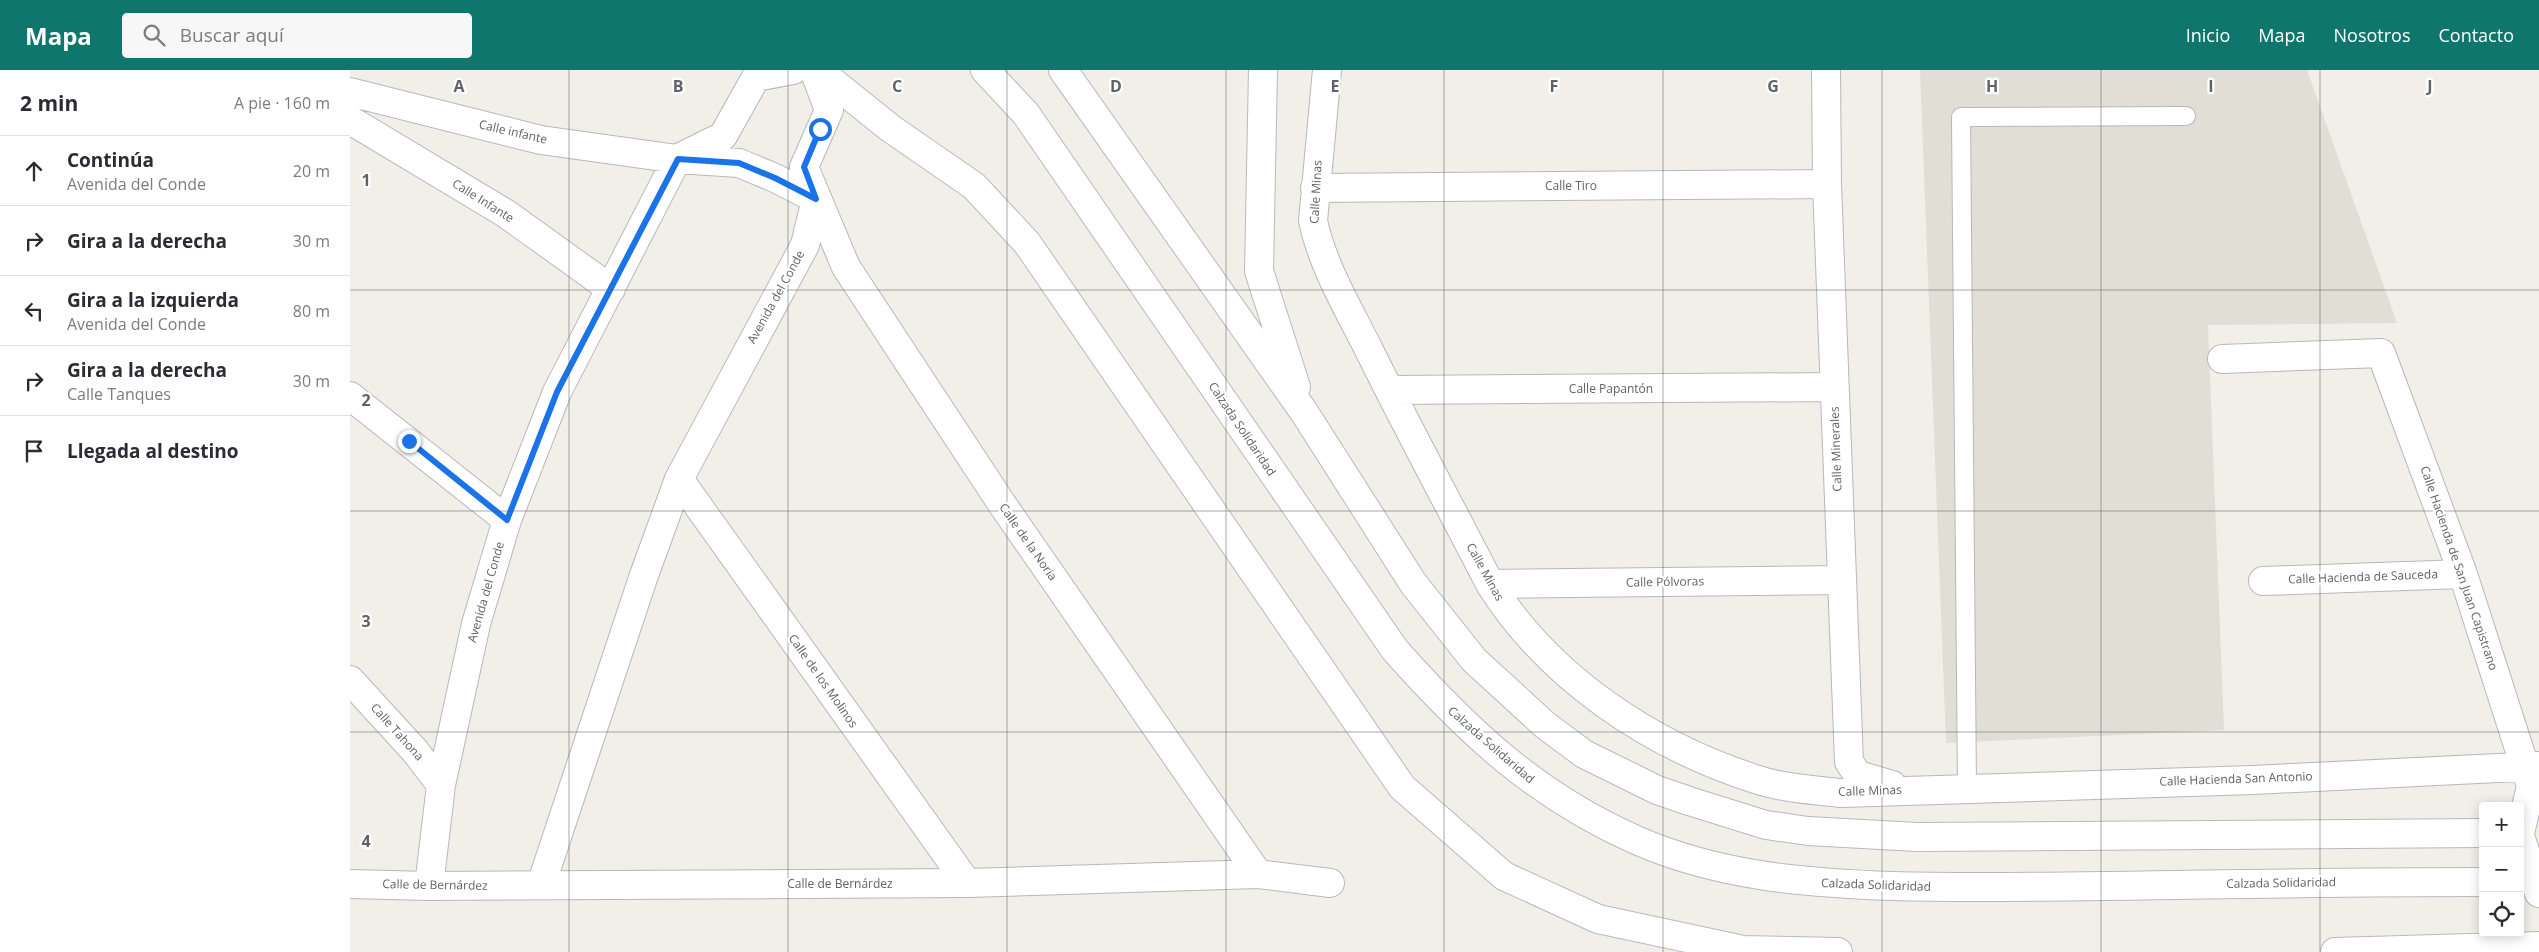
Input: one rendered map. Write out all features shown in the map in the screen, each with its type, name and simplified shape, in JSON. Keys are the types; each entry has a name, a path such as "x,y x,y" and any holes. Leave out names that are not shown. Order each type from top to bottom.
{"street":[{"path":"678,159 724,136 756,77 793,70"},
{"path":"816,70 829,110 804,167 816,199"},
{"path":"816,70 890,128 974,186 1026,242 1402,787 1497,870 1504,876 1598,919 1743,950 1838,952"},
{"name":"Calzada Solidaridad","path":"985,70 1026,114 1395,650 1435,695 1519,772 1561,801 1595,820 1638,841 1721,868 1773,878 1822,884 1966,888 2479,882"},
{"path":"1063,70 1304,412 1413,582 1474,660 1545,725 1584,754 1657,790 1766,825 1808,832 1917,837 2479,833"},
{"path":"1263,70 1259,271 1304,412"},
{"name":"Calle Minas","path":"1327,70 1313,221 1318,246 1389,390 1490,584 1531,641 1628,720 1697,757 1756,779 1801,788 1841,793 1957,788"},
{"name":"Calle Minerales","path":"1826,70 1826,184 1849,762 1858,775 1906,790"},
{"name":"Calle infante","path":"350,92 541,140 678,159 739,163 775,178 816,199"},
{"name":"Calle Infante","path":"350,120 506,213 610,289"},
{"name":"Avenida del Conde","path":"429,886 441,785 476,624 507,520 557,392 678,159"},
{"name":"Calle Tiro","path":"1315,188 1826,184"},
{"name":"Avenida del Conde","path":"541,886 679,479 805,245 816,199"},
{"name":"Calle de la Noria","path":"816,199 851,275 1002,504 1258,874"},
{"name":"Calle Hacienda de San Juan Capistrano","path":"2222,359 2381,353 2463,574 2533,779"},
{"name":"Calle Papantón","path":"1389,390 1834,388"},
{"path":"350,396 507,520"},
{"name":"Calle de los Molinos","path":"679,479 967,883"},
{"name":"Calle Hacienda de Sauceda","path":"2263,580 2463,574"},
{"name":"Calle Pólvoras","path":"1490,584 1841,580"},
{"name":"Calle Tahona","path":"350,680 415,751 441,785"},
{"path":"2524,817 2533,779"},
{"name":"Calle Hacienda San Antonio","path":"1957,788 2253,780 2533,779"},
{"path":"2524,834 2539,835"},
{"path":"2523,847 2533,885"},
{"name":"Calle de Bernárdez","path":"350,884 541,886 967,883 1258,874 1330,883"},
{"path":"2335,952 2539,946"}],"lane":[{"path":"1957,788 1961,117 2186,116"}],"shaded area":[{"path":"1920,70 2307,70 2397,323 2208,325 2224,730 1946,743"}],"route":[{"path":"409,441 507,520 557,392 678,159 739,163 775,178 816,199 804,167 820,129"}]}
